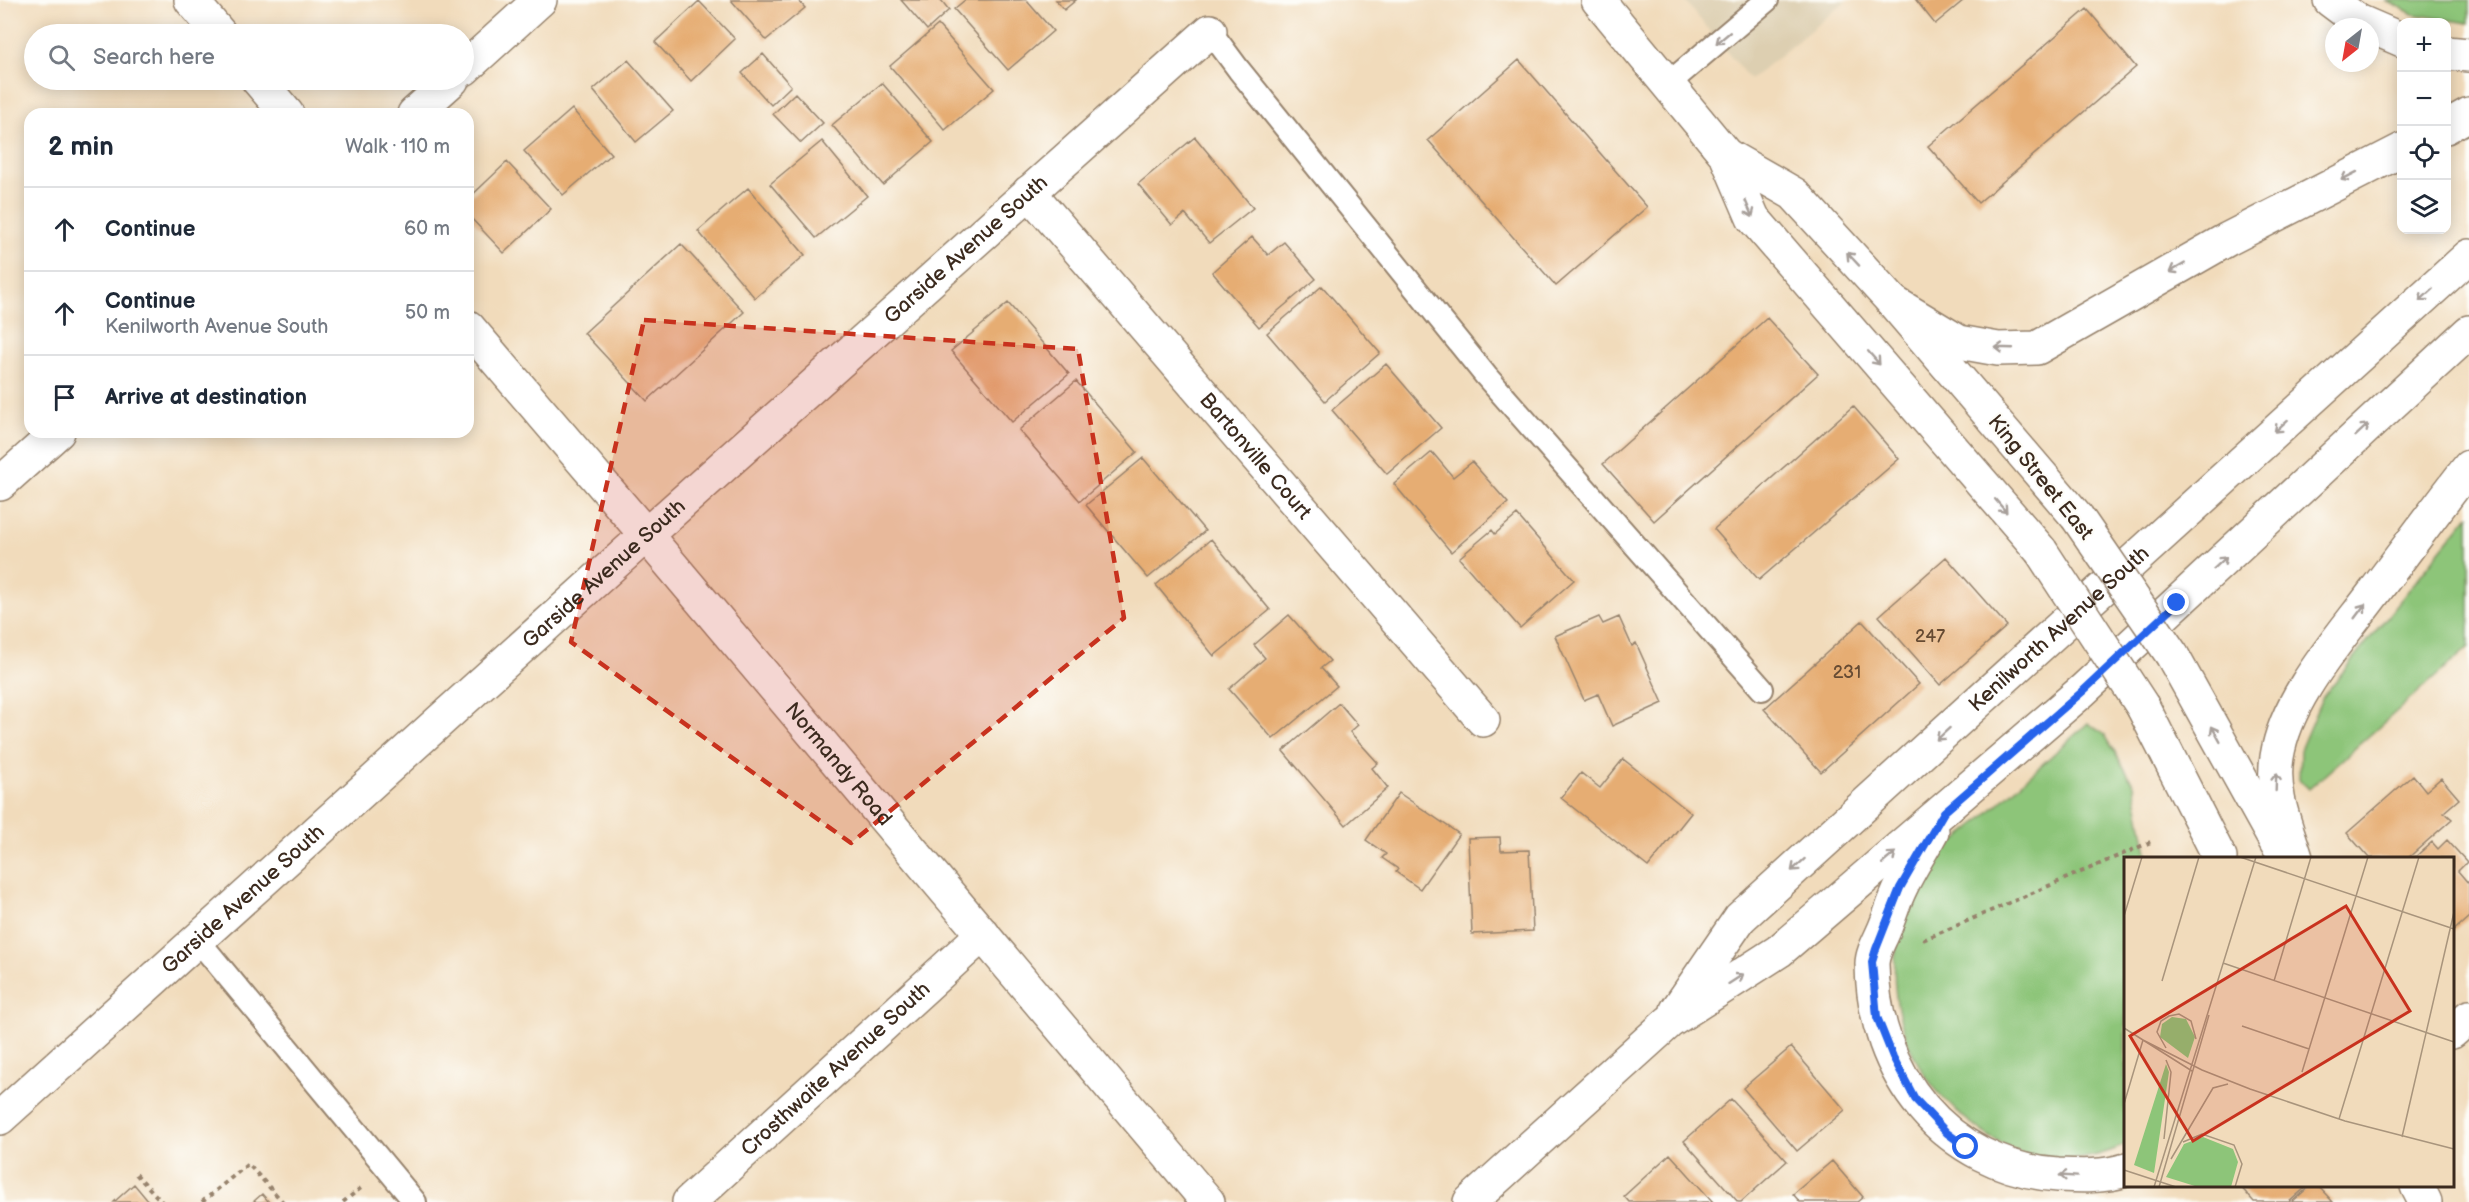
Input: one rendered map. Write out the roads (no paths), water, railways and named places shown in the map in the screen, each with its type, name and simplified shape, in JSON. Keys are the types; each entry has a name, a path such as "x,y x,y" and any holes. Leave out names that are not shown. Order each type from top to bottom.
{"main road":[{"path":"191,0 211,24"},
{"path":"474,60 540,0"},
{"name":"King Street East","path":"1598,0 1726,155 1753,218 2041,552 2143,707 2219,857"},
{"path":"2330,0 2358,21 2397,38"},
{"name":"Garside Avenue South","path":"0,1118 646,535 1210,31"},
{"path":"2451,53 2469,55"},
{"path":"267,90 282,108"},
{"path":"421,108 441,90"},
{"path":"2448,126 2469,114"},
{"path":"1893,302 1959,342 1998,349 2037,348 2228,238 2397,153"},
{"name":"King Street East","path":"1726,155 1794,194 1893,302 2077,517 2172,655 2284,857"},
{"name":"Bartonville Court","path":"1029,192 1484,720"},
{"name":"Kenilworth Avenue South","path":"1669,1022 1740,918 2469,256"},
{"name":"Kenilworth Avenue South","path":"1470,1202 1669,1022 1779,951 2082,692 2469,332"},
{"name":"Normandy Road","path":"474,334 1208,1202"},
{"path":"0,484 51,438"},
{"path":"2296,857 2275,792 2277,758 2285,724 2304,689 2331,651 2469,467"},
{"path":"2186,791 2207,857"},
{"path":"1944,812 1900,888 1872,962 1877,1017 1901,1076 1915,1099 1947,1133 1991,1161 2036,1173 2083,1177 2124,1171"},
{"name":"Crosthwaite Avenue South","path":"688,1202 983,934"},
{"path":"2454,1030 2469,1017"},
{"path":"2418,1187 2425,1202"}],"lane":[{"path":"1668,84 1767,0"},
{"path":"1210,31 1486,376 1762,689"},
{"path":"197,939 415,1202"}]}
